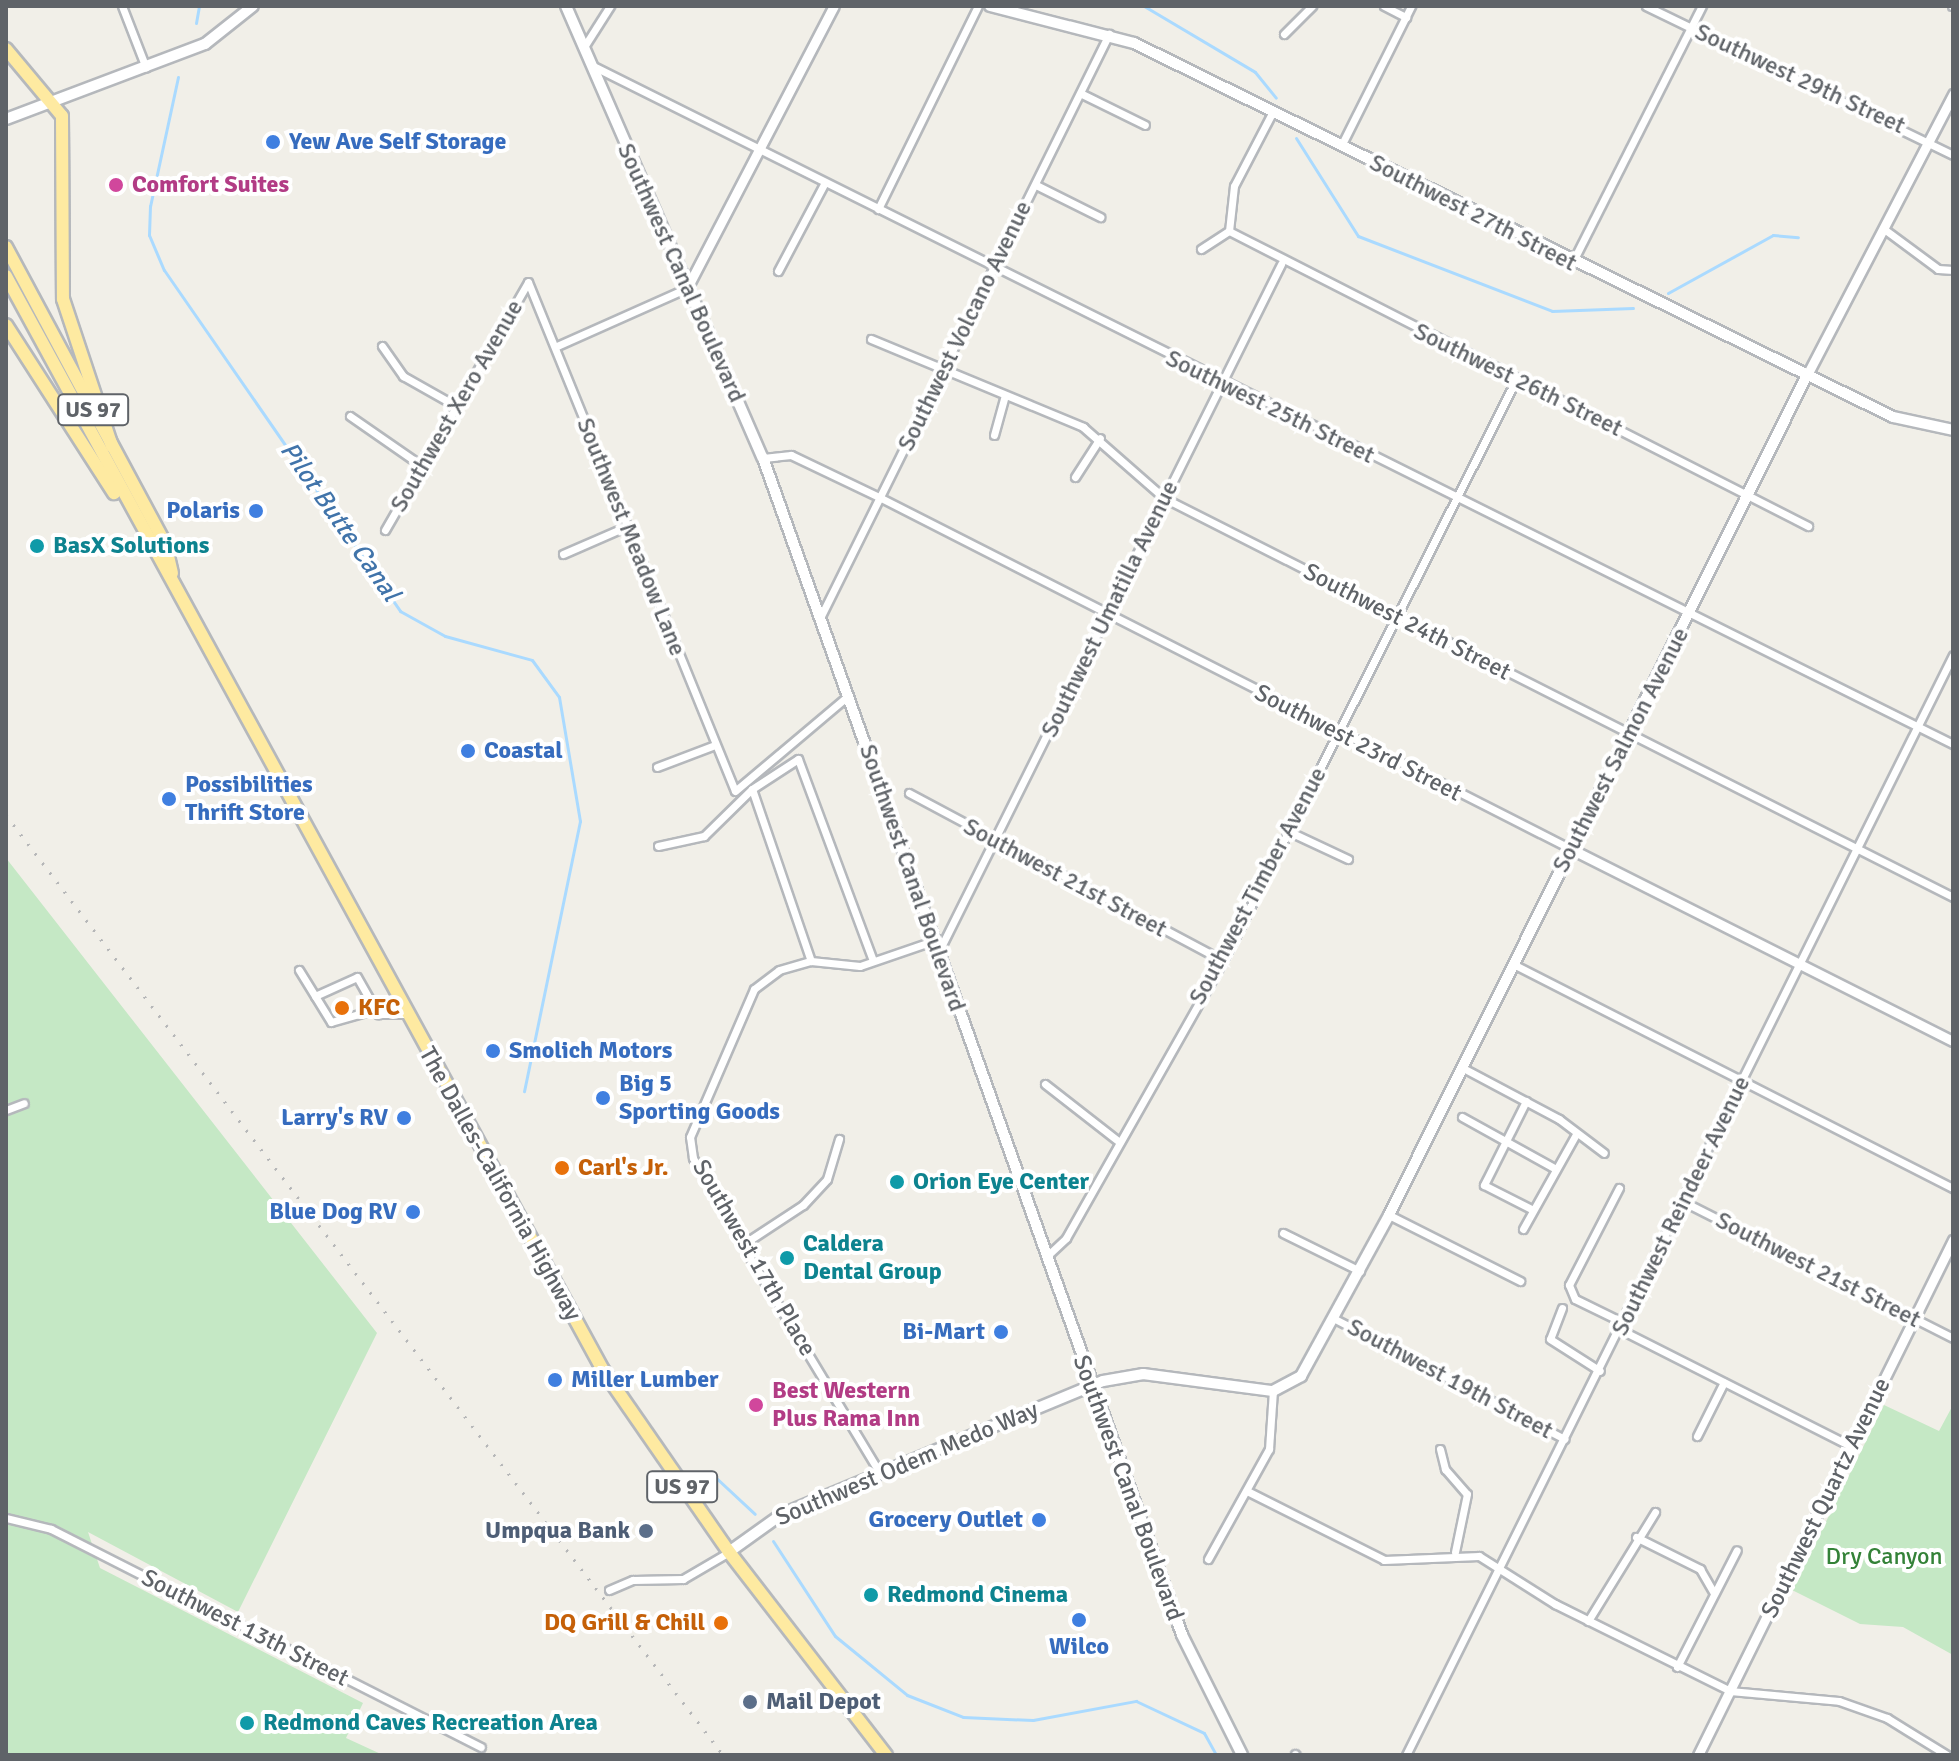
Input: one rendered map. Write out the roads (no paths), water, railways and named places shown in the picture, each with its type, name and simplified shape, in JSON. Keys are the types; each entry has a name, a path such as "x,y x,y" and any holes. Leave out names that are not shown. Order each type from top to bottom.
{"highway":[{"path":"6,49 55,101 62,116 63,299 112,446"},
{"name":"The Dalles-California Highway","path":"6,247 165,543 173,576"},
{"name":"The Dalles-California Highway","path":"6,276 137,521 173,576 407,1014 603,1370 729,1552 886,1755"},
{"path":"6,325 137,521"}],"main road":[{"path":"6,119 205,44 253,6"},
{"name":"Southwest Canal Boulevard","path":"566,6 763,458 1091,1387 1182,1635 1242,1755"},
{"name":"Southwest 27th Street","path":"990,6 1109,34 1341,146 1572,263 1893,417 1953,430"},
{"name":"Southwest Salmon Avenue","path":"1273,1391 1310,1365 1335,1319 1515,965 1628,731 1693,610 1807,375"},
{"path":"1091,1387 1143,1374 1273,1391"},
{"name":"Southwest Odem Medo Way","path":"729,1552 782,1514 1091,1387"}],"street":[{"path":"122,6 146,68"},
{"path":"584,47 610,6"},
{"path":"557,346 687,288 834,6"},
{"path":"878,209 978,6"},
{"path":"1284,34 1312,6"},
{"path":"1384,6 1406,17"},
{"path":"1341,146 1411,6"},
{"name":"Southwest 29th Street","path":"1646,6 1929,140 1953,155"},
{"path":"1572,263 1702,6"},
{"name":"Southwest Volcano Avenue","path":"820,618 991,268 1082,94 1109,34"},
{"name":"Southwest 25th Street","path":"590,65 1222,383 1693,610 1953,744"},
{"path":"1082,94 1145,125"},
{"name":"Southwest Salmon Avenue","path":"1807,375 1953,94"},
{"path":"1201,249 1229,231 1234,186 1272,113"},
{"path":"778,271 824,184"},
{"path":"1036,185 1100,217"},
{"path":"1884,229 1938,269 1953,270"},
{"name":"Southwest 26th Street","path":"1229,231 1281,264 1517,378 1808,526"},
{"name":"Southwest Umatilla Avenue","path":"937,953 1281,264"},
{"name":"Southwest Meadow Lane","path":"528,282 557,346 625,527 735,791 848,696"},
{"name":"Southwest Xero Avenue","path":"385,530 528,282"},
{"name":"Southwest 24th Street","path":"871,339 940,373 1005,395 1100,438 1164,498 1953,897"},
{"path":"382,346 403,376 456,406"},
{"name":"Southwest Timber Avenue","path":"1047,1256 1066,1238 1117,1140 1223,961 1517,378"},
{"path":"994,435 1005,395"},
{"path":"350,416 422,466"},
{"path":"1075,477 1100,438"},
{"name":"Southwest 23rd Street","path":"763,458 791,455 881,498 1107,617 1953,1041"},
{"path":"563,554 625,527"},
{"name":"Southwest Reindeer Avenue","path":"1406,1755 1623,1326 1953,655"},
{"path":"657,767 715,745"},
{"path":"658,846 704,836 752,789 798,759 873,961"},
{"path":"752,789 811,961"},
{"name":"Southwest 21st Street","path":"909,793 993,842 1223,961"},
{"path":"1290,832 1348,859"},
{"name":"Southwest 17th Place","path":"881,1475 693,1158 695,1111 754,989 779,970 811,961 873,961 933,941"},
{"path":"1515,965 1953,1188"},
{"path":"299,970 335,1024 373,1010 407,1014"},
{"path":"315,996 357,977 373,1010"},
{"path":"1463,1068 1526,1101 1604,1153"},
{"path":"1045,1084 1117,1140"},
{"path":"1526,1101 1484,1185 1533,1210"},
{"path":"6,1110 24,1103"},
{"path":"1462,1117 1554,1168"},
{"path":"1523,1229 1554,1168 1576,1134"},
{"path":"742,1245 819,1188 838,1156 839,1139"},
{"path":"1619,1188 1569,1285 1575,1299 1724,1382 1851,1446"},
{"name":"Southwest 21st Street","path":"1684,1202 1953,1338"},
{"path":"1389,1215 1520,1281"},
{"path":"1283,1233 1360,1271"},
{"name":"Southwest Quartz Avenue","path":"1698,1755 1953,1240"},
{"path":"1562,1308 1550,1339 1600,1371"},
{"name":"Southwest 19th Street","path":"1335,1319 1565,1439"},
{"path":"1697,1436 1724,1382"},
{"path":"1208,1559 1247,1491 1275,1430 1273,1391"},
{"path":"1440,1449 1445,1469 1467,1494 1455,1552"},
{"path":"1247,1491 1384,1560 1455,1552 1500,1564 1588,1621 1730,1691 1839,1701 1887,1718 1947,1755"},
{"path":"1588,1621 1636,1537 1655,1512"},
{"name":"Southwest 13th Street","path":"6,1518 51,1529 481,1747"},
{"path":"1636,1537 1700,1569 1714,1593"},
{"path":"1677,1667 1737,1550"},
{"path":"609,1590 633,1580 683,1579 729,1552"}],"waterway":[{"name":"Pilot Butte Canal","path":"196,23 199,6"},
{"path":"1144,6 1255,72 1276,98"},
{"name":"Pilot Butte Canal","path":"178,77 150,206 149,235 164,270 400,611 445,636 532,660 559,697 580,821 524,1091"},
{"path":"1296,138 1358,236 1552,311 1633,308"},
{"path":"1668,293 1773,235 1798,237"},
{"name":"Pilot Butte Canal","path":"713,1475 755,1514"},
{"name":"Pilot Butte Canal","path":"773,1541 835,1636 907,1695 963,1717 1033,1720 1136,1701 1204,1733 1216,1755"}],"railway":[{"path":"6,815 723,1755"}],"place":[{"name":"Yew Ave Self Storage","path":"273,142"},
{"name":"Comfort Suites","path":"116,185"},
{"name":"Polaris","path":"256,511"},
{"name":"BasX Solutions","path":"37,546"},
{"name":"Coastal","path":"468,751"},
{"name":"Possibilities Thrift Store","path":"169,799"},
{"name":"KFC","path":"342,1008"},
{"name":"Smolich Motors","path":"493,1051"},
{"name":"Big 5 Sporting Goods","path":"603,1098"},
{"name":"Larry's RV","path":"404,1118"},
{"name":"Carl's Jr.","path":"562,1168"},
{"name":"Orion Eye Center","path":"897,1182"},
{"name":"Blue Dog RV","path":"413,1212"},
{"name":"Caldera Dental Group","path":"787,1258"},
{"name":"Bi-Mart","path":"1001,1332"},
{"name":"Miller Lumber","path":"555,1380"},
{"name":"Best Western Plus Rama Inn","path":"756,1405"},
{"name":"Grocery Outlet","path":"1039,1520"},
{"name":"Umpqua Bank","path":"646,1531"},
{"name":"Redmond Cinema","path":"871,1595"},
{"name":"Wilco","path":"1079,1620"},
{"name":"DQ Grill & Chill","path":"721,1623"},
{"name":"Mail Depot","path":"750,1702"},
{"name":"Redmond Caves Recreation Area","path":"247,1723"}],"park label":[{"name":"Dry Canyon","path":"1884,1557"}]}
